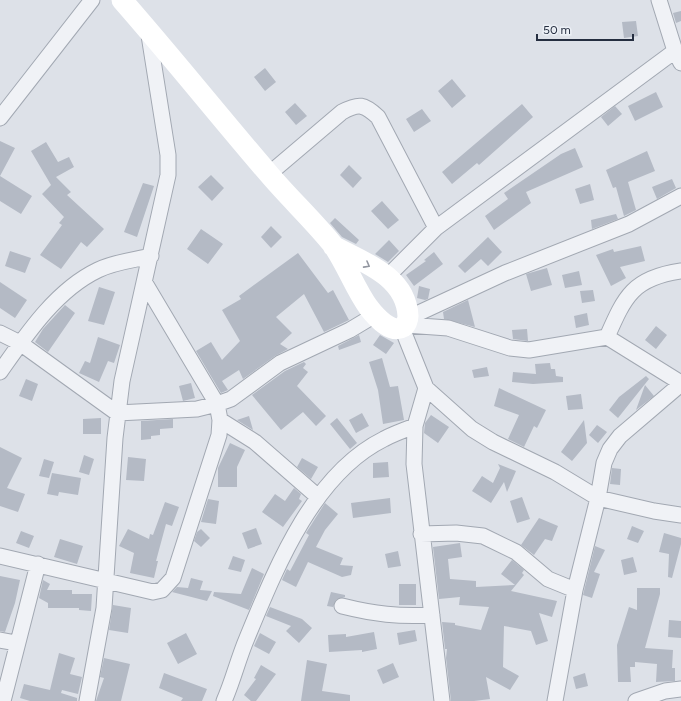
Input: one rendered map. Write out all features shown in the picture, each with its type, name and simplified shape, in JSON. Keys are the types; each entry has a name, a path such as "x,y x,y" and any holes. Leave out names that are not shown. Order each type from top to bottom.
{"street":[{"path":"0,118 92,0"},
{"path":"122,0 269,174 333,246 375,315 390,327 405,323 504,273 629,224 681,196"},
{"path":"388,276 436,228 678,57 659,0"},
{"path":"87,701 100,642 108,581 117,413 122,381 168,175 168,155 148,29"},
{"path":"269,174 342,112 350,107 360,105 368,107 378,117 436,228"},
{"path":"333,246 388,276 402,294 405,323 426,388 472,429 493,442 555,472 598,498 654,511 681,515"},
{"path":"0,372 20,344 62,294 99,269 151,256"},
{"path":"607,337 620,307 631,291 645,281 681,271"},
{"path":"0,556 153,592 162,590 173,578 189,525 216,449 220,420 217,404 145,283"},
{"path":"0,333 20,344 117,413 197,409 231,399 280,363 350,330 375,315"},
{"path":"405,323 448,328 510,348 529,350 607,337 681,383 620,436 610,449 604,463 598,498 575,590 555,701"},
{"path":"426,388 415,426 414,464 421,534 442,701"},
{"path":"220,420 255,442 317,496"},
{"path":"228,700 246,639 279,566 317,496 342,469 361,453 383,439 415,426"},
{"path":"421,534 456,533 483,536 516,552 548,579 575,590"},
{"path":"3,701 16,643 38,564"},
{"path":"342,606 383,615 403,617 432,615"},
{"path":"0,640 16,643"},
{"path":"636,701 665,691 681,689"}],"building":[{"path":"681,11 681,21 676,23 673,13"},
{"path":"636,21 638,36 624,38 622,22"},
{"path":"265,68 276,82 265,91 254,77"},
{"path":"452,79 466,96 452,108 438,91"},
{"path":"656,92 663,107 635,121 628,106"},
{"path":"295,103 307,116 296,125 285,112"},
{"path":"522,104 533,117 479,165 477,163 452,184 442,172"},
{"path":"615,106 622,114 608,126 601,117"},
{"path":"422,109 431,121 414,132 406,119"},
{"path":"0,141 15,148 0,176"},
{"path":"46,142 58,162 69,157 74,167 56,177 71,192 67,195 104,229 87,247 81,242 61,269 40,255 62,225 59,223 64,217 42,194 51,185 31,151"},
{"path":"575,148 583,167 526,192 531,203 494,230 485,216 508,199 504,193 561,154"},
{"path":"647,151 655,171 628,182 636,210 624,216 616,187 613,188 606,170"},
{"path":"349,165 362,178 353,188 340,175"},
{"path":"211,175 224,188 212,201 198,187"},
{"path":"0,176 32,196 21,214 0,201"},
{"path":"672,179 676,188 657,199 652,187"},
{"path":"143,183 154,186 137,237 124,232"},
{"path":"590,184 594,200 580,204 575,189"},
{"path":"382,201 399,220 388,229 371,211"},
{"path":"616,214 618,219 592,229 591,220"},
{"path":"335,218 359,240 356,244 342,237 330,223"},
{"path":"271,226 282,237 271,248 261,237"},
{"path":"201,229 223,244 208,264 187,249"},
{"path":"488,237 502,252 488,266 481,259 465,273 458,266"},
{"path":"389,240 399,251 388,262 375,254"},
{"path":"641,246 645,261 620,267 626,278 611,286 596,255 613,249 614,252"},
{"path":"10,251 31,258 25,273 5,266"},
{"path":"434,252 443,264 414,286 406,275 426,261 424,260"},
{"path":"298,253 328,293 333,290 349,320 324,332 304,294 276,317 292,333 280,344 288,349 275,356 243,379 239,370 222,381 228,390 221,393 196,351 211,342 222,360 240,341 222,310 241,299 239,296"},
{"path":"547,268 552,285 531,291 526,274"},
{"path":"579,271 582,285 565,288 562,275"},
{"path":"0,282 27,300 15,318 0,308"},
{"path":"419,286 430,289 428,299 425,300 417,298"},
{"path":"99,287 115,292 104,325 88,321"},
{"path":"593,290 595,301 582,303 580,291"},
{"path":"468,300 475,327 444,319 443,312"},
{"path":"65,305 75,313 48,352 35,342 43,329"},
{"path":"587,313 589,325 576,328 574,316"},
{"path":"656,326 667,335 656,349 645,340"},
{"path":"527,329 528,341 513,339 512,330"},
{"path":"359,335 361,342 339,350 338,346"},
{"path":"380,335 394,343 386,354 373,345"},
{"path":"98,337 120,345 114,363 108,361 99,382 79,373 85,361 90,363"},
{"path":"382,358 390,387 398,386 404,420 383,424 378,390 369,362"},
{"path":"304,362 306,364 303,368 308,372 297,386 326,416 316,426 303,412 281,430 252,395 285,371"},
{"path":"550,363 551,369 555,369 556,376 563,377 563,382 533,384 512,382 513,372 536,374 535,364"},
{"path":"487,367 489,376 474,378 472,370"},
{"path":"646,376 649,379 618,418 609,410 619,397"},
{"path":"26,379 38,384 32,401 19,396"},
{"path":"191,383 195,398 183,401 179,386"},
{"path":"645,385 654,396 636,410"},
{"path":"499,388 546,410 537,428 534,426 524,447 508,439 519,415 494,406"},
{"path":"581,394 583,409 568,410 566,396"},
{"path":"362,413 369,426 356,433 349,420"},
{"path":"431,415 449,427 438,443 424,433 425,423"},
{"path":"249,416 253,430 237,420"},
{"path":"101,418 101,434 83,434 83,419"},
{"path":"337,418 357,443 350,449 330,424"},
{"path":"173,419 173,428 160,429 160,435 151,436 151,439 141,440 141,421"},
{"path":"584,420 587,443 572,461 561,452"},
{"path":"597,425 607,432 598,443 589,435"},
{"path":"230,443 245,450 237,467 237,487 218,487 218,468"},
{"path":"0,447 22,458 7,488 25,494 18,512 0,506"},
{"path":"84,455 94,459 89,475 79,472"},
{"path":"128,457 146,459 144,481 126,480"},
{"path":"302,458 318,467 311,479 297,467"},
{"path":"44,459 54,462 49,478 39,476"},
{"path":"388,462 389,477 373,478 373,463"},
{"path":"498,464 516,471 507,492 504,482 491,503 472,491 482,476 493,483 500,468"},
{"path":"612,468 621,469 620,485 610,484"},
{"path":"52,473 81,478 78,495 59,492 58,496 47,494"},
{"path":"294,488 301,494 299,499 302,501 283,527 262,512 275,494 285,501"},
{"path":"522,497 530,519 517,523 510,501"},
{"path":"390,498 391,513 353,518 351,503"},
{"path":"208,499 219,501 216,524 201,522"},
{"path":"165,502 179,507 172,526 166,524 156,561 158,561 154,578 130,573 134,553 119,546 128,529 149,539 150,534 153,535"},
{"path":"325,503 338,514 325,530 316,547 343,558 340,565 353,566 351,575 342,577 308,562 296,587 282,580 287,569 290,571 309,535 306,533"},
{"path":"539,518 558,526 552,541 545,539 534,555 521,545"},
{"path":"632,526 644,531 638,543 627,539"},
{"path":"256,528 262,544 248,549 242,533"},
{"path":"201,529 210,538 201,547 194,541 197,532"},
{"path":"21,531 34,536 29,548 16,543"},
{"path":"664,533 681,538 681,544 672,578 668,577 669,554 659,552"},
{"path":"60,539 83,546 77,564 54,557"},
{"path":"460,543 462,557 448,559 450,579 476,581 476,587 515,585 501,574 512,560 524,570 522,573 524,575 511,591 557,601 552,617 539,613 548,641 536,645 531,631 504,626 503,667 519,676 510,690 486,677 490,699 451,701 446,658 447,649 445,649 442,622 455,623 455,625 481,630 489,607 459,605 460,597 439,599 433,547"},
{"path":"595,546 605,550 594,572 600,574 592,598 583,595"},
{"path":"398,551 401,566 388,568 385,554"},
{"path":"233,556 245,560 241,572 228,569"},
{"path":"633,557 637,572 624,575 621,560"},
{"path":"252,568 264,574 249,610 213,596 214,592 241,594"},
{"path":"0,576 20,580 15,603 5,632 0,631"},
{"path":"191,578 203,581 200,590 212,591 207,601 172,592 177,587 188,588"},
{"path":"43,580 50,584 47,590 72,590 72,594 92,594 91,611 79,610 79,608 48,608 48,603 39,598"},
{"path":"399,584 416,584 416,605 399,605"},
{"path":"637,588 660,588 660,594 645,648 673,650 672,668 675,668 675,681 656,682 657,664 635,662 635,667 630,667 631,682 618,682 617,645 629,607 637,610"},
{"path":"331,592 345,595 345,597 336,600 333,607 327,606"},
{"path":"113,605 131,608 128,633 109,630"},
{"path":"270,607 302,619 312,628 299,643 286,631 291,626 266,616"},
{"path":"669,620 681,621 681,638 668,637"},
{"path":"415,630 417,641 399,645 397,633"},
{"path":"374,632 377,649 362,652 362,650 329,652 328,635 346,634 346,637"},
{"path":"186,633 197,654 178,664 167,643"},
{"path":"260,633 276,642 269,654 254,646"},
{"path":"59,653 75,658 70,674 82,677 78,694 62,690 61,693 77,698 77,701 30,701 20,698 24,684 50,690"},
{"path":"104,658 130,664 121,701 96,701 104,678 100,677"},
{"path":"307,660 327,664 322,691 350,695 350,701 301,701"},
{"path":"393,663 399,677 383,684 377,670"},
{"path":"261,665 276,674 256,701 251,701 244,695 256,679 254,678"},
{"path":"164,673 207,689 202,701 181,701 183,698 159,688"},
{"path":"585,673 588,686 576,689 573,677"}]}
